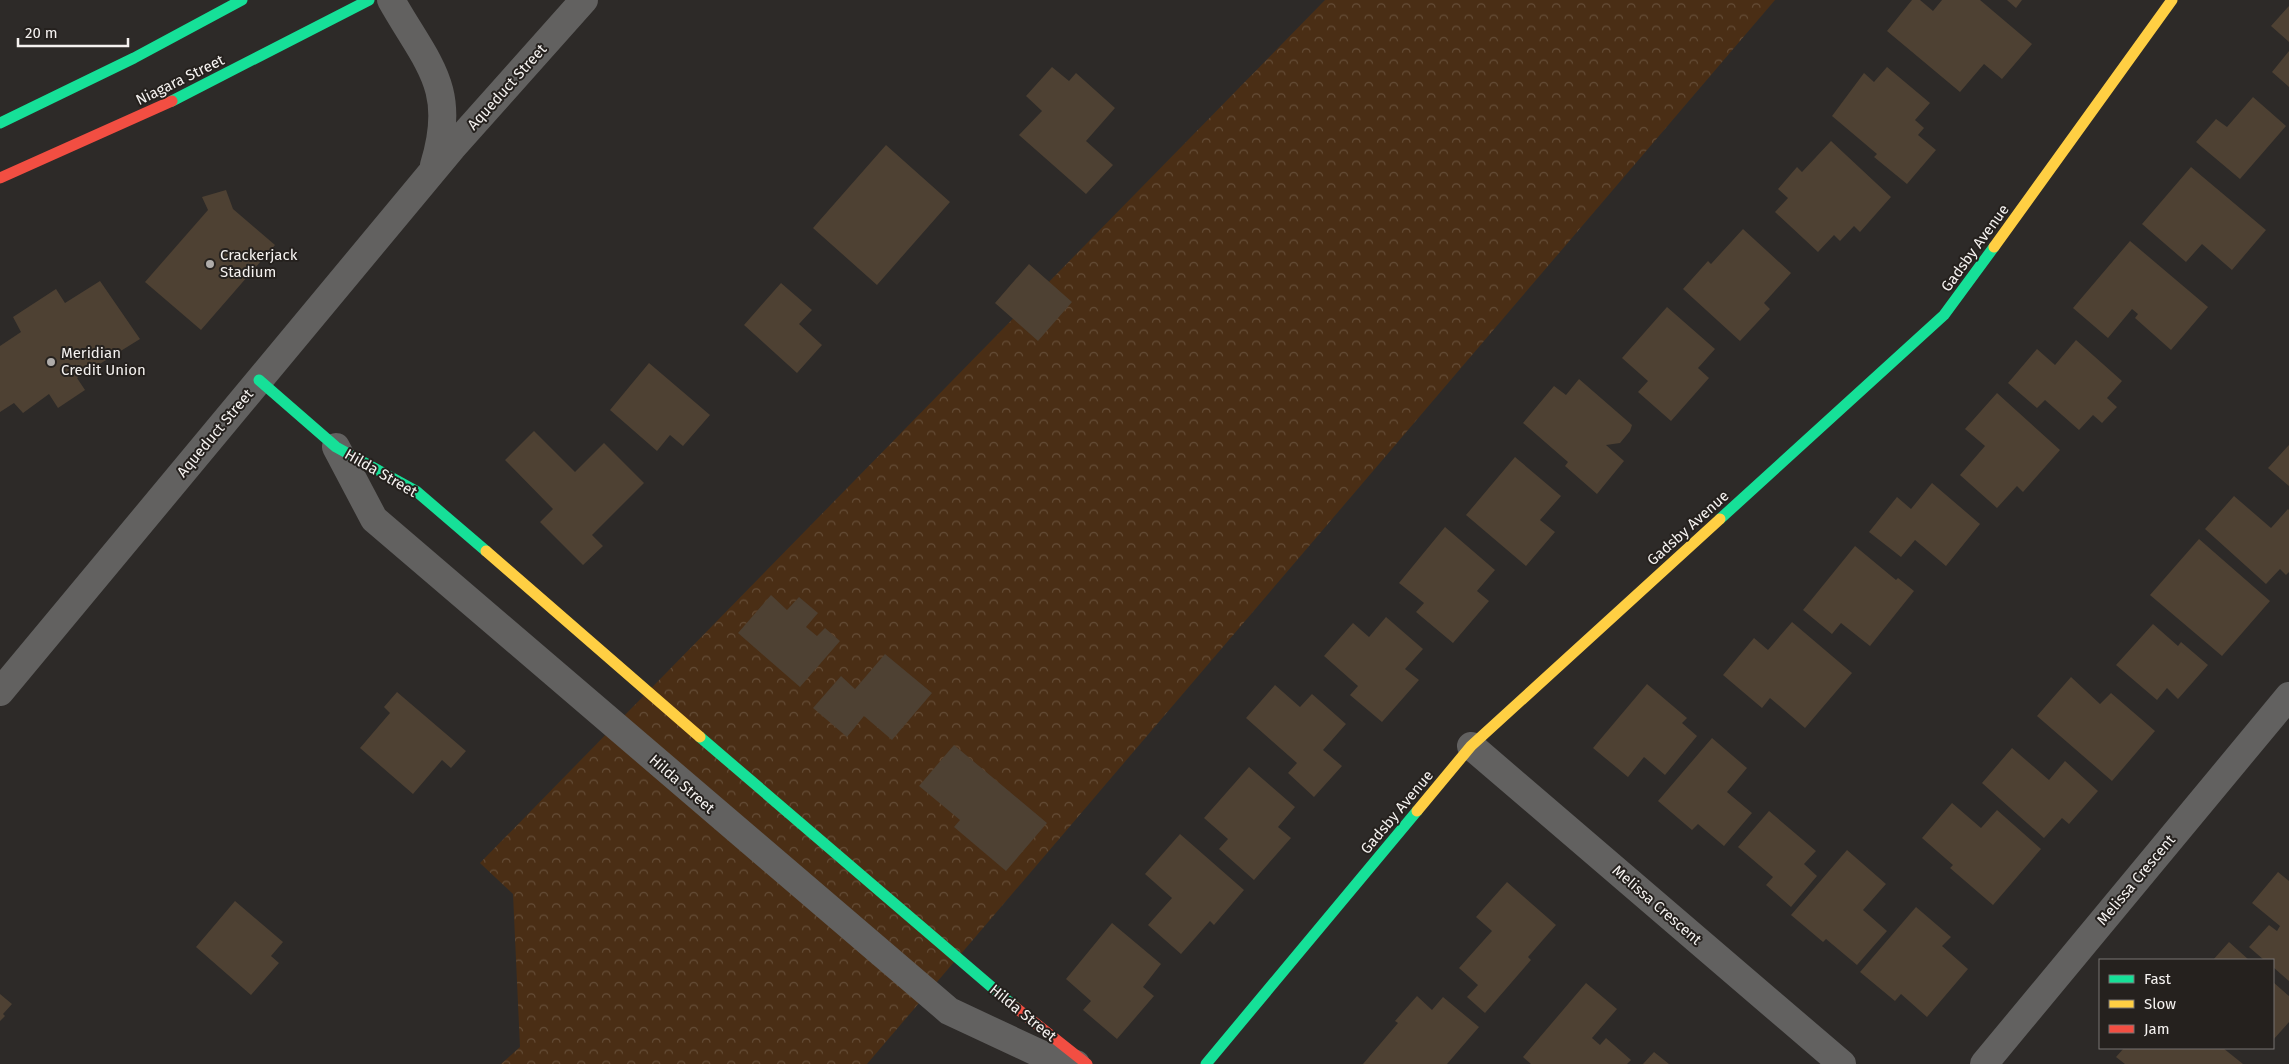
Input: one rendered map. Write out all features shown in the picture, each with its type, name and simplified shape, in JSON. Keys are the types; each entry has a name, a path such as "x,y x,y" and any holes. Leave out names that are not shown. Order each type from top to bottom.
{"street":[{"path":"0,123 134,58 242,0"},
{"name":"Niagara Street","path":"0,178 175,100 369,0"},
{"name":"Aqueduct Street","path":"391,0 431,67 440,89 443,127 431,174"},
{"name":"Aqueduct Street","path":"0,692 431,174 584,0"},
{"name":"Gadsby Avenue","path":"1206,1064 1471,746 1944,315 2172,0"},
{"name":"Hilda Street","path":"259,380 336,447 416,491 1019,1011 1086,1064"},
{"name":"Hilda Street","path":"336,447 374,519 934,1000 949,1012 1043,1055 1076,1064"},
{"name":"Melissa Crescent","path":"1984,1064 2289,696"},
{"name":"Melissa Crescent","path":"1471,746 1842,1064"}],"green space":[{"path":"1325,0 1775,0 867,1064 501,1064 520,1047 513,894 480,863"}],"building":[{"path":"1912,0 1920,0 1933,11 1942,0 1980,0 2032,44 2002,79 1984,64 1960,92 1887,31"},
{"path":"2007,0 2022,0 2016,8"},
{"path":"2289,6 2289,42 2271,26"},
{"path":"2289,51 2289,87 2272,72"},
{"path":"1052,67 1069,81 1076,73 1115,108 1086,141 1113,165 1086,194 1019,135 1042,111 1026,96"},
{"path":"1887,67 1930,103 1915,120 1924,128 1918,135 1936,150 1907,184 1874,157 1877,154 1832,116 1864,73 1874,82"},
{"path":"2253,97 2286,126 2240,179 2196,142 2216,119 2227,127"},
{"path":"1831,141 1891,197 1860,232 1854,226 1840,241 1834,235 1818,252 1775,212 1788,198 1778,189 1797,167 1802,172"},
{"path":"886,145 950,202 877,285 813,228"},
{"path":"2191,167 2266,230 2232,270 2202,244 2186,262 2142,224"},
{"name":"Crackerjack Stadium","path":"226,190 233,209 275,245 201,330 145,282 208,210 202,197"},
{"path":"1743,229 1791,273 1764,303 1770,309 1740,341 1683,289 1708,261 1711,264"},
{"path":"2130,241 2208,307 2171,350 2135,318 2138,314 2132,309 2108,338 2073,308"},
{"path":"1029,264 1072,302 1038,341 995,303"},
{"name":"Meridian Credit Union","path":"100,281 140,339 77,378 85,390 58,408 49,394 23,413 14,403 0,412 0,346 21,332 13,317 56,289 65,303"},
{"path":"781,283 812,310 799,324 822,345 797,373 744,325"},
{"path":"1667,307 1715,349 1698,368 1709,378 1671,421 1638,392 1648,381 1622,358"},
{"path":"2076,340 2122,381 2107,398 2117,407 2102,423 2093,415 2079,430 2045,400 2037,408 2008,383 2037,349 2055,365"},
{"path":"649,363 710,415 683,446 670,435 657,451 610,410"},
{"path":"1579,379 1632,425 1630,431 1620,443 1606,445 1624,461 1597,494 1565,466 1568,462 1523,423 1554,386 1566,395"},
{"path":"1997,393 2060,450 2023,492 2017,486 1997,508 1960,475 1985,446 1965,429"},
{"path":"534,431 575,472 604,443 644,483 592,535 603,546 583,565 540,522 553,509 505,460"},
{"path":"2289,445 2289,486 2268,468"},
{"path":"1515,457 1561,496 1540,520 1555,532 1526,566 1466,515"},
{"path":"1932,483 1980,524 1946,566 1915,540 1901,557 1869,532 1897,497 1911,509"},
{"path":"2234,496 2271,528 2289,510 2289,572 2286,575 2280,569 2266,584 2205,529"},
{"path":"1445,527 1495,570 1477,591 1489,601 1453,643 1416,612 1424,603 1399,583"},
{"path":"2199,539 2270,601 2222,656 2150,595"},
{"path":"1855,546 1896,580 1898,578 1914,591 1870,646 1841,623 1832,634 1803,610"},
{"path":"771,595 787,610 799,597 818,613 806,627 817,636 825,628 840,641 800,687 738,633"},
{"path":"1386,617 1423,649 1405,669 1419,680 1382,722 1350,695 1358,686 1324,656 1353,623 1369,637"},
{"path":"1792,622 1852,673 1805,728 1770,698 1762,708 1723,675 1754,638 1768,650"},
{"path":"2153,624 2178,646 2181,642 2208,665 2178,699 2167,688 2157,700 2116,665"},
{"path":"885,654 932,693 892,740 864,716 847,737 813,708 841,676 855,689"},
{"path":"2071,677 2100,704 2111,693 2155,731 2112,781 2037,716"},
{"path":"1647,684 1687,718 1682,723 1697,736 1665,775 1644,757 1628,777 1593,748"},
{"path":"1275,685 1300,707 1312,694 1346,724 1323,750 1342,766 1314,797 1288,773 1297,763 1246,718"},
{"path":"397,692 466,751 451,768 442,760 413,794 360,748 390,713 384,707"},
{"path":"1712,738 1747,768 1727,792 1752,813 1724,846 1698,824 1692,830 1658,801"},
{"path":"954,745 1047,823 1006,871 954,827 960,820 919,786"},
{"path":"2012,748 2049,780 2065,761 2098,791 2069,824 2062,818 2044,838 1982,783"},
{"path":"1249,767 1295,807 1278,827 1291,838 1254,880 1219,849 1228,839 1204,818"},
{"path":"1952,803 1981,828 1997,810 2041,849 1993,905 1950,868 1953,865 1922,838"},
{"path":"1769,811 1816,851 1804,864 1817,876 1791,907 1766,885 1773,877 1738,847"},
{"path":"1180,834 1244,890 1214,925 1210,921 1181,954 1148,925 1172,898 1145,874"},
{"path":"1847,850 1886,884 1863,910 1887,931 1857,965 1826,939 1823,942 1791,915"},
{"path":"2278,872 2289,881 2289,981 2274,968 2274,959 2263,959 2249,947 2269,925 2277,931 2280,926 2252,903"},
{"path":"1507,882 1556,925 1528,957 1531,960 1485,1013 1467,997 1478,985 1459,968 1492,931 1476,917"},
{"path":"235,901 283,942 271,956 279,963 251,995 196,947"},
{"path":"1916,907 1951,937 1942,946 1968,969 1927,1017 1901,994 1895,1001 1860,972"},
{"path":"1112,923 1161,964 1143,987 1154,996 1117,1039 1083,1010 1091,1001 1066,979"},
{"path":"2229,942 2248,959 2214,959"},
{"path":"1586,983 1617,1009 1592,1038 1600,1045 1606,1038 1631,1060 1627,1064 1531,1064 1523,1057"},
{"path":"2274,983 2289,996 2289,1022 2274,1039"},
{"path":"0,994 12,1004 3,1014 5,1016 0,1021"},
{"path":"1417,996 1432,1010 1443,997 1479,1027 1447,1064 1363,1064 1398,1023 1395,1021"},
{"path":"2123,1049 2224,1049 2243,1064 2125,1064 2116,1057"},
{"path":"1654,1052 1669,1064 1643,1064"}],"traffic: fast":[{"path":"0,123 134,58 242,0"},
{"path":"172,101 369,0"},
{"path":"1720,519 1944,315 1994,247"},
{"path":"259,380 336,447 416,491 486,551"},
{"path":"700,737 1015,1007"},
{"path":"1206,1064 1417,811"}],"traffic: slow":[{"path":"1994,247 2172,0"},
{"path":"1417,811 1471,746 1720,519"},
{"path":"486,551 700,737"}],"traffic: jam":[{"path":"0,178 172,101"},
{"path":"1015,1007 1087,1064"}],"place":[{"name":"Crackerjack Stadium","path":"210,264"},
{"name":"Meridian Credit Union","path":"51,362"}]}
